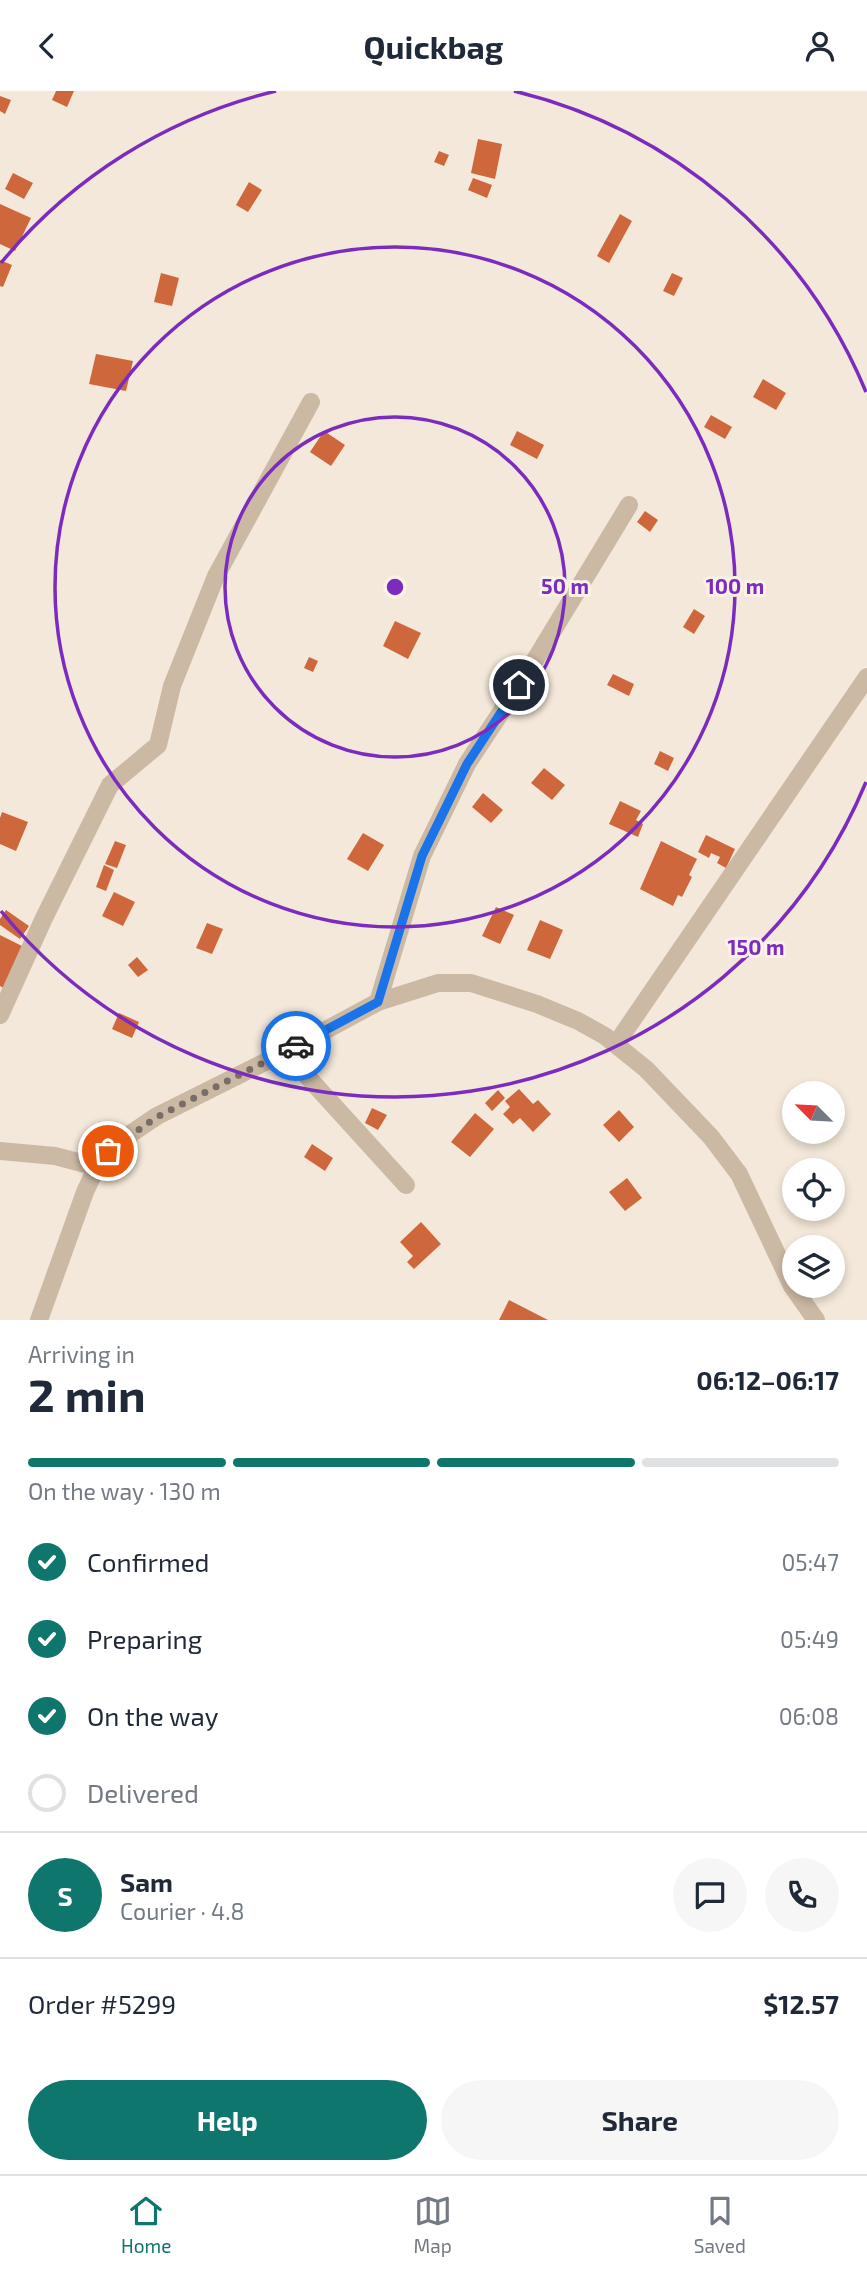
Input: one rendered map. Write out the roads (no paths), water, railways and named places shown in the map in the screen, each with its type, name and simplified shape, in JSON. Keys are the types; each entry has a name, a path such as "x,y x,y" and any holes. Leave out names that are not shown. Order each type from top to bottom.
{"street":[{"path":"0,1015 44,918 110,785 158,745 172,686 216,576 311,403"},
{"path":"378,1002 422,856 467,764 532,666 629,505"},
{"path":"616,1044 867,677"},
{"path":"39,1320 85,1192 108,1151 157,1117 378,1002 438,983 471,983 537,1004 578,1021 605,1035 646,1069 711,1137 739,1174 792,1286 816,1320"},
{"path":"285,1052 406,1185"},
{"path":"0,1151 55,1156 97,1167"}]}
